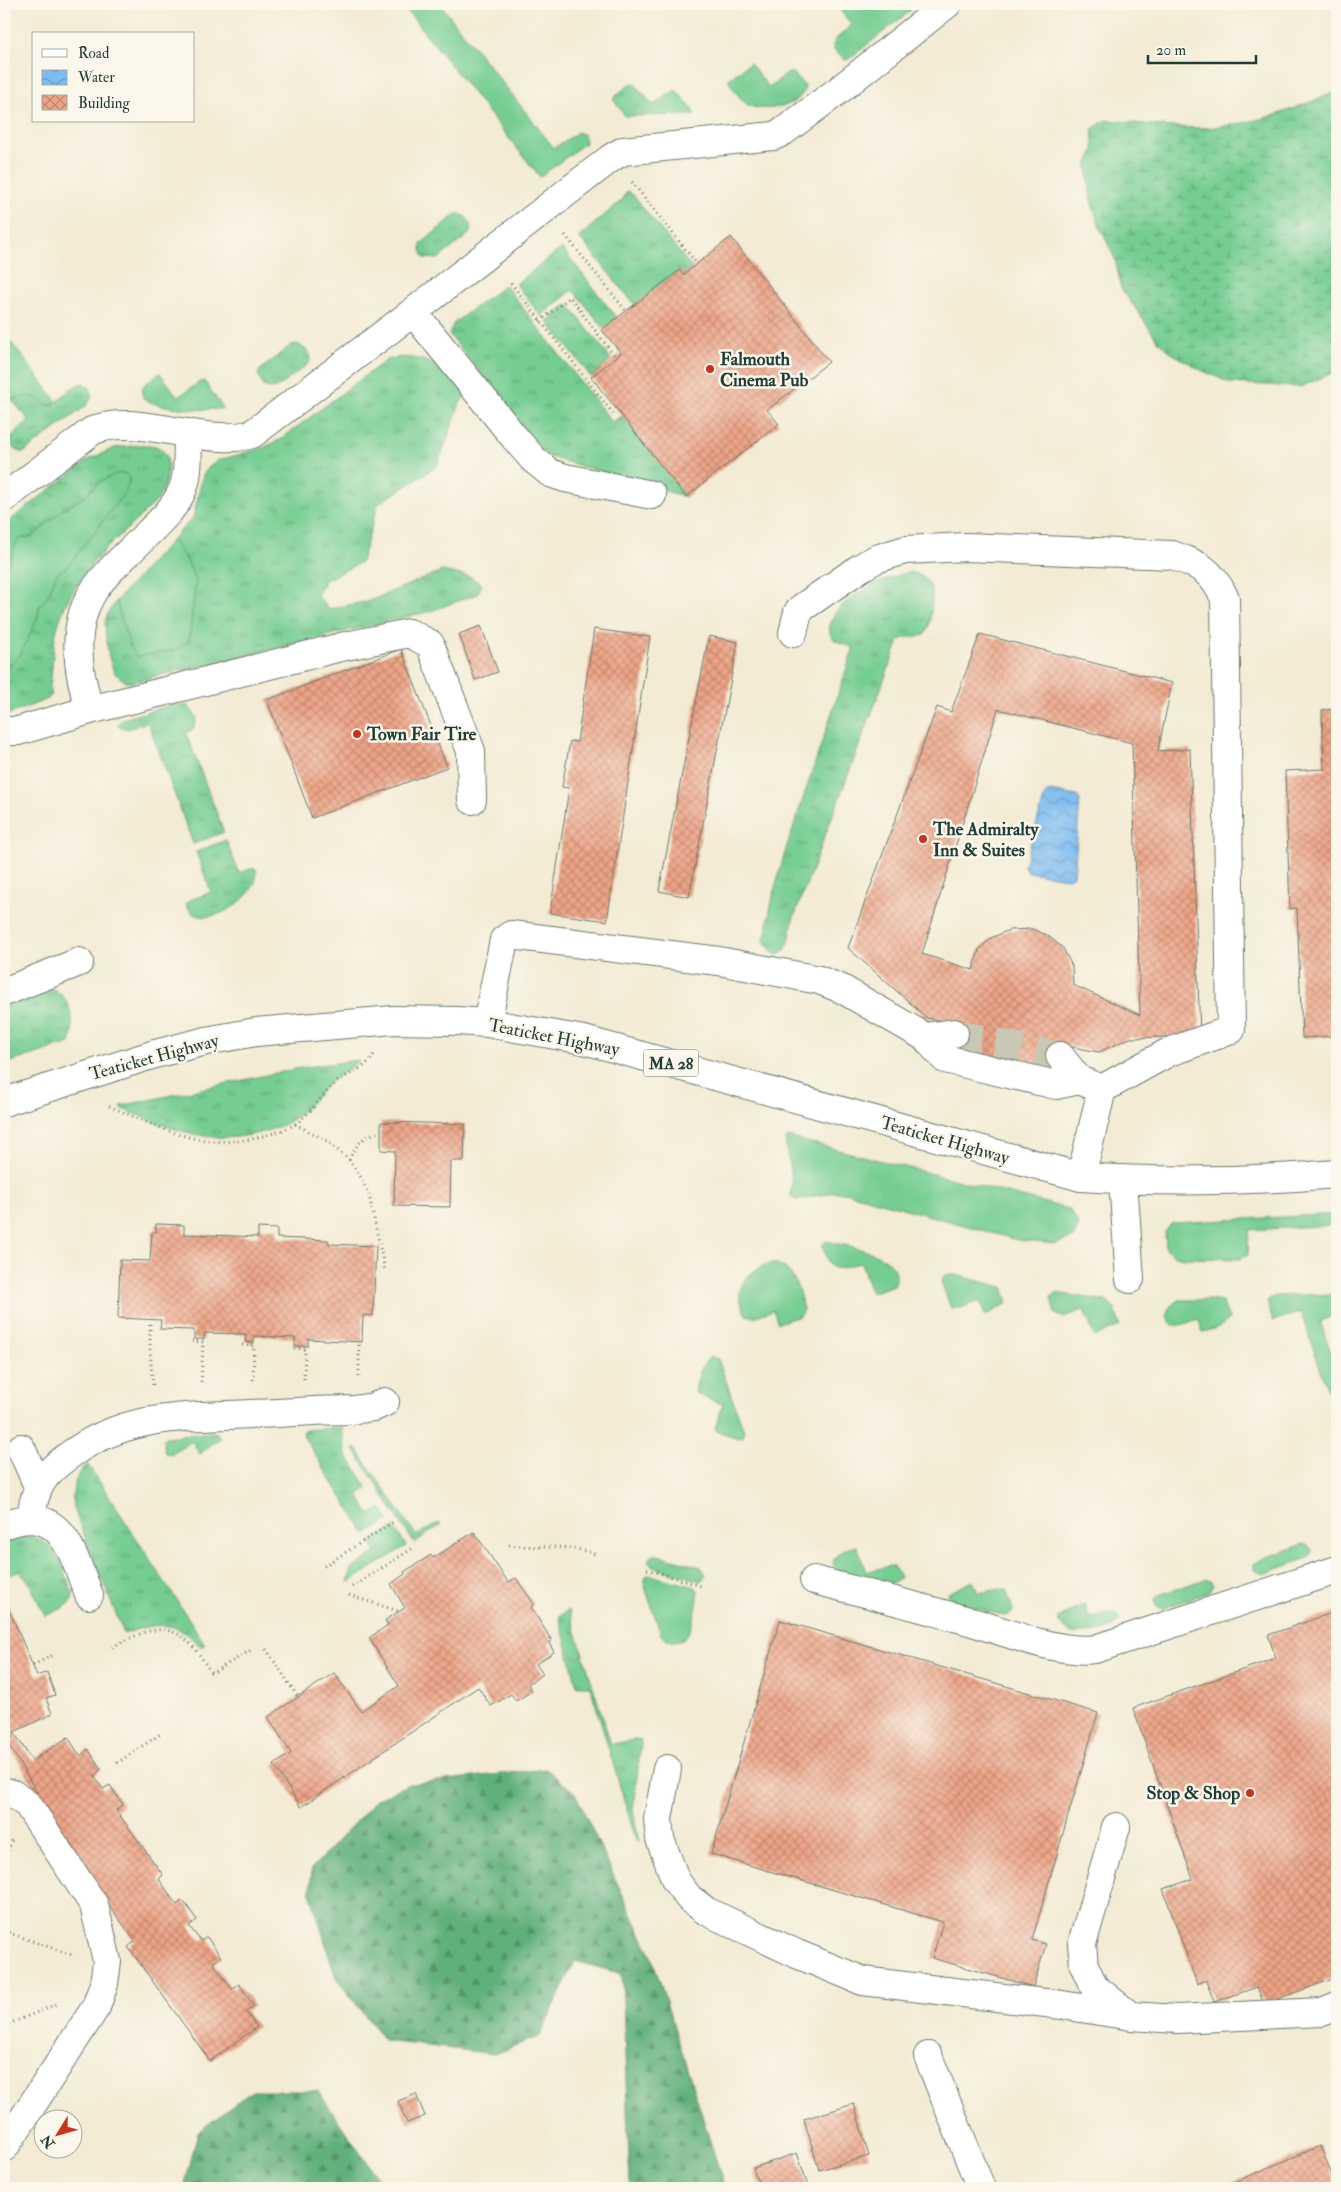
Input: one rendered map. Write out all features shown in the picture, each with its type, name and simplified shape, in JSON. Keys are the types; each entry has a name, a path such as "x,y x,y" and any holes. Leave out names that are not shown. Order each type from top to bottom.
{"main road":[{"path":"4,498 92,431 100,427 120,426 233,437 252,434 623,150 774,136 831,96 947,4"},
{"path":"413,312 514,437 533,459 550,473 565,478 652,495"},
{"path":"90,710 79,659 80,630 86,607 99,584 164,516 181,494 185,482 188,433"},
{"path":"487,1023 504,940 511,936 719,961 819,980 842,989 925,1037 945,1059 1056,1085 1091,1084 1169,1052 1230,1030 1225,598 1215,580 1200,566 1172,555 966,547 905,550 876,559 846,576 803,607 798,612 793,633"},
{"path":"4,731 18,731 90,710 331,649 409,633 430,644 471,751 472,800"},
{"path":"4,992 79,962"},
{"name":"Teaticket Highway","path":"4,1102 155,1054 206,1041 256,1032 393,1020 487,1023 584,1040 1081,1177 1123,1180 1234,1180 1337,1174"},
{"path":"925,1037 954,1033"},
{"path":"1060,1056 1091,1084"},
{"path":"1081,1177 1091,1084"},
{"path":"1123,1180 1130,1279"},
{"path":"31,1518 33,1500 38,1486 55,1465 81,1446 128,1425 182,1416 352,1410 374,1407 385,1402"},
{"path":"21,1448 38,1486"},
{"path":"4,1525 31,1518 58,1529 66,1539 89,1595"},
{"path":"814,1580 1044,1643 1081,1651 1104,1647 1337,1570"},
{"path":"667,1769 658,1819 660,1839 676,1881 689,1898 706,1911 797,1954 864,1981 1062,2005 1130,2016 1177,2019 1322,2012 1337,2006"},
{"path":"4,1792 13,1794 28,1805 94,1905 101,1925 107,1961 105,1976 96,2007 4,2148"},
{"path":"1116,1827 1082,1944 1084,1964 1094,1987 1130,2016"},
{"path":"928,2056 982,2188"}],"path":[{"path":"631,182 697,264"},
{"path":"565,235 626,311"},
{"path":"511,283 615,416"},
{"path":"540,321 570,297 616,358"},
{"path":"109,1106 189,1138 231,1143 257,1138 295,1124 338,1080 367,1065 374,1054"},
{"path":"295,1124 327,1141 349,1160 369,1194 385,1270"},
{"path":"349,1160 361,1141 368,1134 377,1133"},
{"path":"150,1320 150,1349 154,1393"},
{"path":"192,1341 203,1342 201,1388"},
{"path":"359,1341 359,1382"},
{"path":"242,1345 254,1346 252,1386"},
{"path":"294,1348 305,1348 303,1385"},
{"path":"324,1566 395,1521"},
{"path":"509,1545 529,1548 570,1547 585,1549 597,1555"},
{"path":"352,1587 413,1548"},
{"path":"647,1569 701,1586"},
{"path":"349,1595 398,1612"},
{"path":"112,1647 146,1631 162,1629 174,1632 186,1639 211,1672 253,1649"},
{"path":"266,1649 298,1697"},
{"path":"33,1664 55,1654"},
{"path":"117,1763 162,1733"},
{"path":"4,1931 105,1976"},
{"path":"4,2026 105,1976"}],"green space":[{"path":"402,4 440,4 554,148 578,132 584,135 585,143 540,177"},
{"path":"835,4 874,4 876,6 880,4 912,4 910,11 849,59 845,60 834,50 833,45 837,38 852,25"},
{"path":"750,63 769,88 788,73 793,73 805,86 803,93 798,99 783,106 757,108 750,106 736,92 729,79"},
{"path":"634,83 653,105 676,90 693,110 694,115 625,116 613,99 628,85"},
{"path":"1337,92 1337,371 1300,387 1230,383 1201,370 1173,354 1158,341 1121,288 1115,259 1100,227 1091,201 1087,165 1094,150 1092,129 1106,120 1172,127 1208,128 1244,123 1276,115"},
{"path":"627,191 632,194 692,268 683,275 679,270 635,305 579,237 622,200"},
{"path":"456,214 463,215 469,221 471,230 469,234 438,259 424,258 421,244"},
{"path":"562,248 617,318 604,328 573,290 541,316 516,284"},
{"path":"505,285 612,422 622,416 686,497 547,456 449,334 454,323"},
{"path":"568,304 611,359 591,377 547,321"},
{"path":"4,333 56,400 53,405 48,405 29,396 12,400 4,389"},
{"path":"298,344 309,352 310,361 307,365 278,387 273,389 263,386 258,374 260,370 291,345"},
{"path":"403,357 425,361 440,368 467,396 461,401 437,466 378,504 361,562 324,581 317,595 328,609 369,601 442,571 471,577 482,585 477,594 431,611 128,683 118,676 111,662 105,630 106,618 116,601 130,647 189,641 196,580 186,559 172,540 193,518 203,475 210,466 219,460 263,448 281,439 387,360"},
{"path":"160,373 178,397 204,381 223,408 206,410 169,407 143,398 142,389 145,384"},
{"path":"82,383 89,387 92,393 86,406 23,453 13,448 11,437 29,420 12,400 26,395 36,396 48,405 53,405 72,388"},
{"path":"140,445 158,447 166,456 168,462 167,476 160,496 99,557 86,572 65,605 56,632 50,686 52,695 48,699 4,716 4,668 10,665 38,617 39,607 47,597 57,573 68,566 92,487 87,495 62,510 33,536 20,539 15,544 9,564 4,569 4,525 88,460 114,448"},
{"path":"119,473 126,474 129,479 126,491 68,566 57,573 47,597 39,607 38,617 20,655 4,668 4,569 9,564 15,544 20,539 33,536 62,510 87,495 99,482"},
{"path":"172,540 186,559 196,580 189,641 174,650 137,657 130,647 116,601"},
{"path":"910,572 924,578 932,592 928,627 924,635 904,638 899,641 792,922 790,938 786,948 778,955 773,953 764,941 774,891 786,849 853,650 853,647 833,639 830,634 830,626 834,616 850,598 875,584"},
{"path":"173,704 188,706 197,718 193,729 186,733 224,832 193,844 148,722 128,729 118,726 123,719"},
{"path":"226,840 239,873 256,869 255,880 250,891 240,902 228,910 203,917 193,913 186,904 190,900 211,892 196,852"},
{"path":"49,987 62,996 70,1010 72,1035 70,1043 4,1064 4,1001"},
{"path":"359,1060 327,1085 294,1118 280,1126 255,1134 220,1138 203,1136 171,1128 122,1109 121,1106 300,1068"},
{"path":"788,1137 1069,1209 1079,1224 1074,1237 1055,1244 1017,1240 845,1192 835,1192 796,1200 790,1195 792,1181 786,1147"},
{"path":"1337,1214 1337,1225 1249,1230 1248,1255 1240,1259 1183,1258 1175,1256 1166,1249 1165,1232 1172,1223"},
{"path":"826,1241 873,1253 884,1259 892,1266 896,1274 894,1285 871,1293 861,1262 834,1268 828,1262 822,1245"},
{"path":"772,1263 786,1269 790,1274 800,1294 803,1309 800,1316 778,1323 773,1310 754,1317 746,1315 740,1298 741,1287 747,1277 761,1267"},
{"path":"951,1274 1003,1287 1008,1303 985,1316 980,1301 961,1308 951,1308 941,1282 945,1275"},
{"path":"1057,1293 1106,1301 1115,1309 1120,1326 1095,1337 1084,1310 1063,1317 1055,1314 1051,1297"},
{"path":"1337,1294 1337,1315 1320,1321 1337,1371 1337,1418 1301,1312 1273,1321 1267,1302 1274,1296"},
{"path":"1179,1300 1217,1300 1222,1302 1229,1318 1222,1326 1203,1332 1198,1319 1181,1325 1173,1325 1167,1314 1169,1308"},
{"path":"711,1357 718,1359 744,1431 743,1437 738,1438 717,1431 715,1429 723,1404 696,1394 699,1374"},
{"path":"342,1427 346,1454 368,1488 358,1495 370,1515 381,1508 389,1520 366,1535 304,1437 303,1430"},
{"path":"210,1432 217,1433 220,1438 200,1454 192,1441 171,1455 165,1453 163,1440 165,1437"},
{"path":"356,1448 416,1535 439,1523 441,1525 414,1543 354,1449"},
{"path":"87,1464 205,1644 201,1647 183,1631 174,1627 156,1625 124,1634 73,1507 75,1484 79,1473"},
{"path":"394,1527 406,1546 348,1583 352,1569 376,1552 370,1542"},
{"path":"18,1536 31,1537 41,1541 56,1553 73,1594 67,1605 45,1616 28,1580 19,1572 4,1577 4,1540"},
{"path":"1307,1544 1312,1550 1308,1558 1263,1574 1254,1570 1254,1564 1258,1560"},
{"path":"857,1546 866,1572 889,1566 894,1567 900,1577 897,1581 888,1586 839,1573 833,1564 836,1556 842,1551"},
{"path":"652,1555 701,1567 706,1575 701,1581 653,1567 648,1560"},
{"path":"650,1575 695,1587 698,1591 693,1621 686,1636 681,1639 671,1641 661,1635 644,1584 646,1576"},
{"path":"1205,1579 1213,1585 1209,1592 1164,1608 1159,1608 1155,1604 1155,1599 1159,1595"},
{"path":"973,1581 978,1593 1001,1589 1006,1590 1013,1610 1012,1613 1005,1616 972,1607 952,1601 947,1594"},
{"path":"1085,1604 1089,1618 1105,1613 1116,1613 1120,1619 1111,1627 1098,1632 1070,1633 1058,1622 1058,1618"},
{"path":"569,1610 611,1744 640,1739 633,1810 639,1842 636,1840 590,1686 577,1686 559,1616"},
{"path":"546,1769 575,1793 652,1957 725,2188 630,2188 622,1974 575,1961 540,2036 495,2054 385,2041 336,1978 310,1892 312,1868 377,1799 409,1784"},
{"path":"252,2091 318,2091 384,2188 184,2188 198,2132"}],"water":[{"path":"1050,791 1077,796 1080,800 1074,875 1068,878 1028,872 1024,866 1045,795"}],"building":[{"name":"Falmouth Cinema Pub","path":"731,237 829,362 767,410 779,424 686,497 591,377 621,353 602,330 604,328 680,270 683,275"},
{"path":"481,626 498,672 475,680 459,634"},
{"path":"594,629 650,637 607,921 550,913 569,788 562,787 570,741 577,742"},
{"name":"The Admiralty Inn & Suites","path":"980,634 1172,683 1158,751 1190,749 1200,1036 1130,1038 1099,1052 1062,1045 1056,1072 950,1051 956,1024 927,1018 848,948 937,707 951,712","holes":["998,709 1132,743 1140,1015 1073,985 1072,966 1063,948 1047,935 1032,929 1009,930 991,938 979,950 973,970 922,954"]},
{"path":"709,636 738,642 689,897 659,891"},
{"name":"Town Fair Tire","path":"401,649 447,767 312,818 267,700"},
{"path":"1337,709 1337,1036 1302,1038 1297,908 1290,909 1285,771 1324,769 1322,710"},
{"path":"381,1122 465,1124 464,1161 451,1161 450,1207 394,1206 395,1151 381,1150"},
{"path":"156,1224 184,1225 184,1234 258,1237 258,1228 277,1229 277,1238 328,1240 329,1244 376,1246 373,1316 363,1315 362,1342 308,1339 308,1346 295,1346 295,1338 254,1336 254,1343 245,1342 246,1334 204,1333 204,1339 194,1339 194,1330 160,1329 161,1320 118,1318 120,1260 150,1261 152,1232 156,1232"},
{"path":"474,1532 508,1582 516,1578 534,1604 531,1607 552,1641 549,1643 554,1652 536,1664 543,1674 528,1684 532,1691 516,1701 511,1694 491,1706 478,1687 301,1807 274,1765 291,1753 268,1717 334,1673 361,1711 399,1686 369,1638 388,1625 385,1620 405,1608 391,1584 405,1574 404,1572 431,1555 433,1558"},
{"path":"6,1602 37,1676 47,1672 55,1695 46,1698 52,1714 14,1732 32,1761 68,1737 80,1756 88,1749 101,1769 94,1776 103,1789 110,1785 123,1805 116,1810 163,1875 159,1879 177,1905 183,1900 197,1920 189,1926 201,1941 207,1937 221,1957 213,1963 232,1989 239,1984 254,2006 246,2012 257,2027 210,2061 128,1947 135,1941 31,1797 37,1792 4,1737 4,1603"},
{"name":"Stop & Shop","path":"1337,1611 1337,1983 1335,1978 1264,2004 1257,1987 1214,2002 1206,1980 1197,1984 1163,1889 1193,1879 1133,1708 1276,1658 1268,1635"},
{"path":"780,1620 1098,1713 1032,1940 1046,1944 1033,1987 932,1958 943,1922 711,1854"},
{"path":"416,2094 425,2116 407,2123 398,2101"},
{"path":"854,2104 869,2156 819,2170 804,2119"},
{"path":"1320,2146 1336,2184 1326,2188 1220,2188"},
{"path":"797,2153 809,2188 760,2188 753,2168"}],"tunnel":[{"path":"954,1033 1060,1056"}],"place":[{"name":"Falmouth Cinema Pub","path":"710,369"},
{"name":"Town Fair Tire","path":"357,734"},
{"name":"The Admiralty Inn & Suites","path":"923,839"},
{"name":"Stop & Shop","path":"1250,1793"}]}
